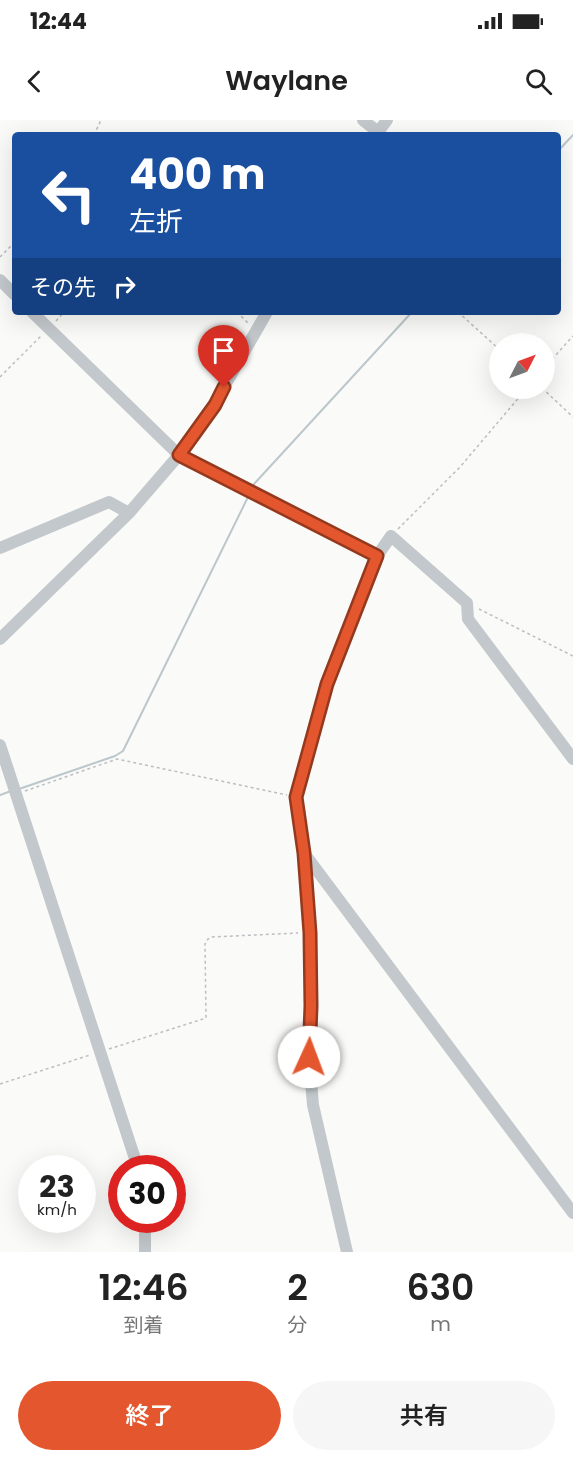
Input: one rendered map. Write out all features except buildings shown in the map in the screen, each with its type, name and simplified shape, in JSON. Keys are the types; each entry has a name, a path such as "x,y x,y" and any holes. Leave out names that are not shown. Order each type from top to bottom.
{"street":[{"path":"363,120 375,132"},
{"path":"0,280 12,292"},
{"path":"35,315 179,455 377,556"},
{"path":"0,639 129,513 179,455 215,405 265,315"},
{"path":"0,548 109,502 129,513"},
{"path":"346,1252 313,1105 309,1057 310,933 304,853 296,797 327,684 377,556 391,536 467,603 468,619 573,759"},
{"path":"0,745 134,1155"},
{"path":"304,853 573,1213"},
{"path":"145,1233 145,1252"}],"path":[{"path":"0,257 12,245"},
{"path":"240,315 257,331"},
{"path":"461,315 489,340"},
{"path":"0,377 49,329"},
{"path":"555,356 573,336"},
{"path":"391,536 460,467 517,399"},
{"path":"554,399 573,417"},
{"path":"467,603 573,656"},
{"path":"17,794 117,759 296,797"},
{"path":"206,1018 205,944 208,939 256,934 310,933"}],"waterway":[{"path":"561,148 573,135"},
{"path":"253,487 409,315"},
{"path":"19,789 115,756 123,751 249,495"},
{"path":"0,795 11,791"}],"route":[{"path":"224,387 215,405 179,455 377,556 327,684 296,797 304,853 310,933 309,1057"}]}
